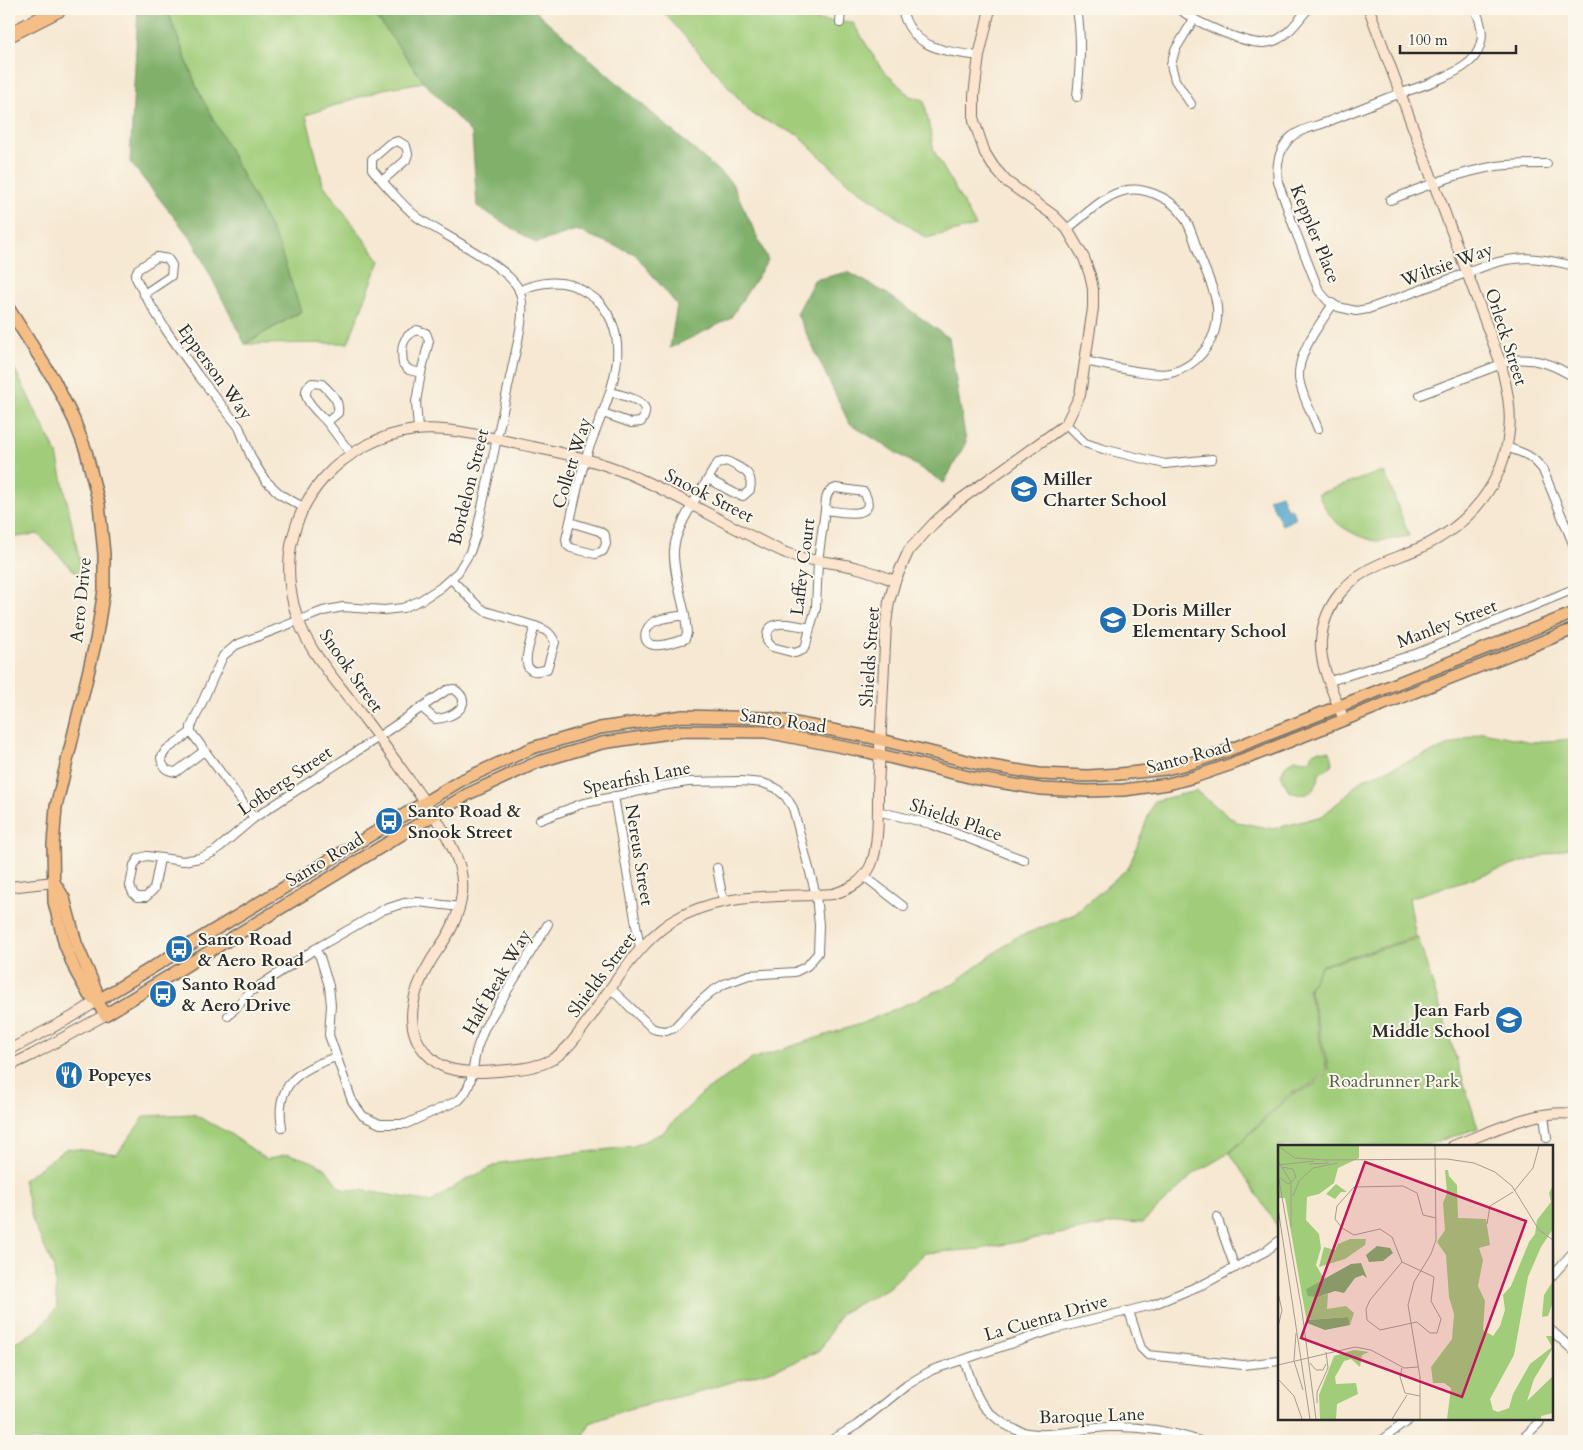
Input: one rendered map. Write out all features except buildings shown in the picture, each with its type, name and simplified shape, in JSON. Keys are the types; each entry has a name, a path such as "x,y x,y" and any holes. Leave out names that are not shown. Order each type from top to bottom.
{"highway":[{"path":"9,35 60,9"}],"main road":[{"name":"Aero Drive","path":"9,309 54,380 74,420 86,451 100,504 104,554 104,590 96,640 56,807 53,845 54,882 64,898 76,943 96,990 97,1002 105,1014"},
{"name":"Santo Road","path":"97,1002 460,781 532,748 600,728 683,716 768,718 880,740 979,764 1039,774 1088,776 1166,769 1229,750 1338,705 1574,613"},
{"name":"Santo Road","path":"105,1014 468,794 538,762 602,743 683,731 766,732 880,755 973,778 1041,789 1124,790 1168,784 1232,764 1574,629"}],"street":[{"path":"840,23 841,9"},
{"path":"902,9 904,21 919,40 941,50 979,56"},
{"name":"Shields Street","path":"472,1072 527,1068 552,1060 572,1043 640,948 667,924 696,908 724,900 742,898 833,894 857,884 871,864 878,811 886,624 889,602 896,581 910,550 934,523 958,502 1066,424 1080,395 1093,308 1093,289 1090,275 1084,258 1067,229 1053,215 1006,181 985,153 974,121 974,95 979,56 990,9"},
{"path":"1077,9 1081,46 1077,97"},
{"path":"1180,9 1194,19 1246,40 1263,43 1276,40 1290,29 1308,9"},
{"name":"Orleck Street","path":"1344,720 1322,661 1321,642 1323,625 1332,603 1344,588 1365,571 1423,547 1450,532 1470,515 1486,496 1498,471 1509,431 1508,396 1502,364 1400,94 1370,9"},
{"name":"Keppler Place","path":"1318,429 1300,383 1300,364 1305,350 1333,304 1323,296 1316,285 1278,182 1276,168 1281,151 1288,140 1299,131 1326,123 1400,94 1457,70 1471,60 1478,51 1482,34 1481,23 1475,9"},
{"path":"1191,104 1175,80 1171,65 1175,50 1194,19"},
{"path":"382,181 406,160 408,154 406,146 398,141 390,144 372,159 372,169 382,181 401,202 415,216 502,270 519,290"},
{"path":"1390,200 1434,183 1495,166 1547,164"},
{"path":"1067,229 1104,198 1128,190 1149,191 1162,197 1178,208 1188,224 1217,306 1216,324 1209,344 1202,354 1188,365 1171,373 1155,374 1085,361"},
{"name":"Epperson Way","path":"144,294 171,276 172,264 168,259 157,257 138,269 134,276 144,294 166,330 197,374 239,427 252,459 266,480 281,495 303,507"},
{"name":"Wiltsie Way","path":"1333,304 1350,310 1368,309 1497,262 1517,258 1537,258 1574,266"},
{"name":"Collett Way","path":"519,290 539,283 560,282 580,288 599,302 611,319 616,334 618,352 616,368 610,392 586,459 570,522 566,539 571,548 595,554 603,551 606,544 605,535 599,531 570,522"},
{"name":"Bordelon Street","path":"191,732 191,728 223,656 236,645 298,620 344,607 384,610 403,608 421,600 458,572 476,535 497,439 522,317 519,290"},
{"path":"418,429 416,402 429,341 426,333 418,330 408,334 405,338 402,353 403,364 409,370 421,373"},
{"path":"1420,394 1512,360 1535,360 1553,365 1574,376"},
{"path":"327,422 338,413 339,406 337,400 322,384 312,383 304,391 305,398 327,422 351,454"},
{"name":"Collett Way","path":"602,413 631,423 642,422 646,416 646,409 642,403 610,392"},
{"path":"1066,424 1085,443 1103,450 1165,464 1212,458"},
{"name":"Snook Street","path":"472,1072 447,1068 435,1062 419,1045 414,1034 412,1021 412,1005 420,984 427,968 452,928 460,907 463,889 462,870 457,856 439,823 312,648 298,620 291,597 289,566 293,536 303,507 312,492 334,468 366,445 397,433 418,429 460,433 497,439 586,459 626,472 800,559 854,567 896,581"},
{"path":"1506,447 1535,459 1543,470 1574,546"},
{"path":"685,615 655,621 648,626 645,638 655,646 685,639 688,633 674,548 679,530 693,505 708,479 715,467 727,461 748,473 752,482 750,490 743,496 708,479"},
{"name":"Laffey Court","path":"810,628 783,623 772,626 766,634 767,641 772,647 794,653 803,650 806,645 817,602 818,561 827,494 831,489 836,488 864,492 868,500 864,511 857,513 825,510"},
{"path":"451,579 485,611 536,626 547,630 551,634 555,642 547,669 539,672 527,665 526,656 536,626"},
{"name":"Manley Street","path":"1330,681 1418,653 1574,589"},
{"name":"Lofberg Street","path":"160,859 154,888 146,898 137,897 132,893 130,886 134,865 139,858 147,856 183,861 200,858 214,852 254,818 378,737 421,707 447,690 454,689 464,699 463,707 443,719 435,719 421,707"},
{"path":"204,751 176,772 168,771 162,766 161,758 166,750 191,732 254,818"},
{"name":"Spearfish Lane","path":"540,820 581,804 688,782 741,781 763,783 776,788 786,797 793,808 816,895 819,925 818,953 808,966 795,972 749,975 724,984 710,992 674,1028 666,1031 652,1028 611,988"},
{"name":"Nereus Street","path":"614,796 640,948"},
{"name":"Shields Place","path":"878,811 936,826 1024,860"},
{"path":"716,868 724,900"},
{"path":"864,876 904,907"},
{"path":"9,887 54,882"},
{"path":"228,1016 250,992 315,949 390,907 418,902 460,907"},
{"name":"Half Beak Way","path":"315,949 320,957 329,986 331,1005 329,1035 352,1101 363,1116 380,1124 406,1124 459,1100 466,1094 477,1047 484,1030 548,924"},
{"name":"Santo Road","path":"9,1050 97,1002"},
{"name":"Santo Road","path":"9,1066 32,1056 105,1014"},
{"path":"282,1127 280,1104 284,1092 290,1084 305,1069 336,1057"},
{"path":"1457,1145 1527,1119 1559,1112 1574,1114"},
{"path":"1544,1115 1547,1138"},
{"path":"1217,1217 1235,1268"},
{"name":"La Cuenta Drive","path":"830,1441 857,1425 907,1385 932,1370 1055,1329 1152,1305 1206,1283 1266,1251 1278,1242"},
{"path":"1553,1275 1574,1251"},
{"path":"1129,1311 1141,1348 1148,1355 1243,1366 1278,1361"},
{"path":"1553,1332 1574,1351"},
{"name":"Baroque Lane","path":"964,1360 979,1400 991,1414 1008,1427 1018,1431 1045,1435 1108,1427 1143,1427 1170,1432 1200,1441"},
{"path":"1380,1441 1409,1420"},
{"path":"1520,1441 1540,1420"}],"green space":[{"path":"138,9 167,9 197,88 278,243 301,311 245,344 193,241 130,162"},
{"path":"167,9 371,9 424,82 383,89 306,115 323,184 380,261 348,343 245,344 301,312 197,88"},
{"path":"371,9 533,9 732,183 768,260 730,319 670,348 677,305 635,254 576,230 536,243 477,206 472,134 424,82"},
{"path":"661,9 794,9 795,18 853,23 881,68 910,96 924,100 934,151 976,226 926,238 845,180 798,135 753,115"},
{"path":"848,272 886,293 949,338 966,442 944,483 849,423 797,314 814,280"},
{"path":"9,358 57,454 84,581 38,534 9,538"},
{"path":"1377,473 1385,473 1409,536 1376,541 1352,533 1334,520 1318,494"},
{"path":"1483,732 1532,742 1574,739 1574,846 1409,898 1416,937 1322,965 1308,989 1327,1070 1311,1085 1291,1093 1229,1153 1195,1173 1142,1223 1123,1222 980,1249 925,1253 888,1288 841,1313 820,1350 785,1366 705,1390 628,1409 590,1423 581,1441 9,1441 9,1345 37,1331 57,1308 54,1268 33,1222 23,1180 67,1148 117,1154 145,1116 193,1114 229,1133 266,1159 288,1154 311,1161 325,1168 341,1189 366,1191 431,1202 462,1182 500,1163 634,1146 662,1133 703,1093 752,1059 860,1024 951,985 1015,938 1075,914 1129,867 1154,801 1196,791 1237,822 1273,829 1322,816 1361,780"},
{"path":"1319,750 1329,751 1332,762 1327,770 1319,772 1314,789 1305,794 1294,793 1288,790 1281,774 1285,766 1295,759 1310,760 1313,753"},
{"name":"Roadrunner Park","path":"1418,938 1478,1128 1427,1145 1278,1145 1278,1227 1230,1153 1292,1094 1311,1087 1329,1071 1309,988 1322,966"}],"water":[{"path":"1281,494 1287,509 1291,508 1296,517 1282,525 1269,498"}],"place":[{"name":"Miller Charter School","path":"1024,489"},
{"name":"Doris Miller Elementary School","path":"1113,620"},
{"name":"Santo Road & Snook Street","path":"389,821"},
{"name":"Santo Road & Aero Road","path":"179,949"},
{"name":"Santo Road & Aero Drive","path":"163,994"},
{"name":"Jean Farb Middle School","path":"1509,1020"},
{"name":"Popeyes","path":"69,1075"}]}
